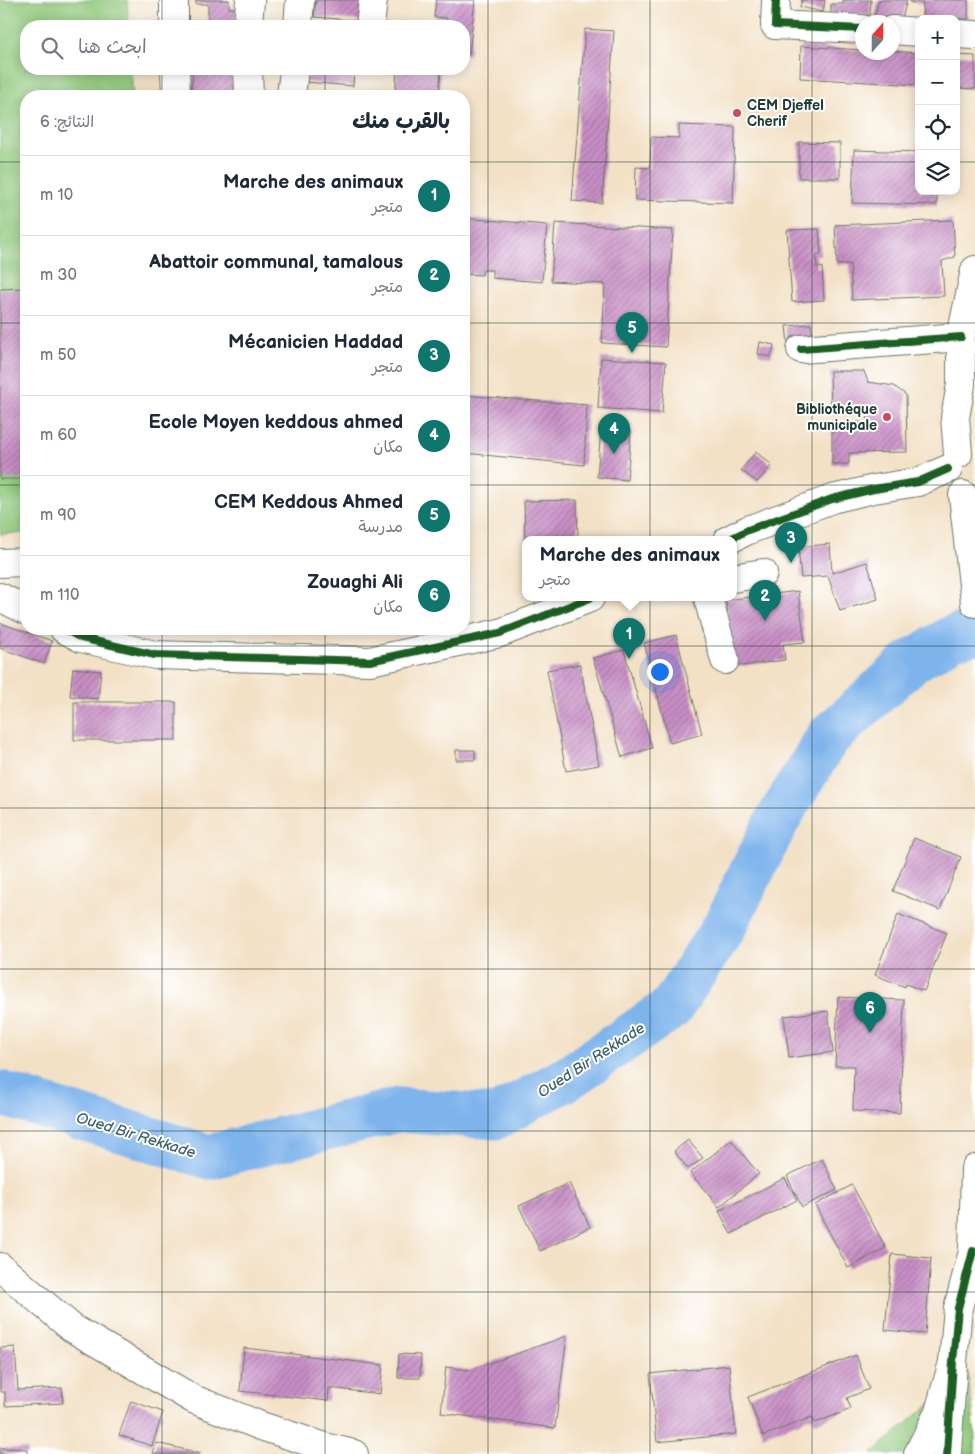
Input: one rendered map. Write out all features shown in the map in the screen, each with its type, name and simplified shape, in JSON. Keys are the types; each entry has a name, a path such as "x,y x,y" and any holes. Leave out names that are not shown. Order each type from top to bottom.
{"street":[{"path":"174,0 174,20"},
{"path":"248,20 250,0"},
{"path":"298,20 300,0"},
{"path":"371,20 373,0"},
{"path":"776,0 775,25 855,29"},
{"path":"900,31 915,32"},
{"path":"960,34 975,34"},
{"path":"175,75 176,90"},
{"path":"248,75 249,90"},
{"path":"292,90 293,75"},
{"path":"974,593 955,417 961,384 961,337 975,270"},
{"path":"801,349 961,337"},
{"path":"961,384 975,413"},
{"path":"736,536 832,499 874,489 962,475"},
{"path":"0,562 20,562"},
{"path":"737,577 763,573"},
{"path":"0,597 20,607"},
{"path":"75,635 81,638 155,655 370,661 500,633 582,601"},
{"path":"709,601 725,660"},
{"path":"947,1454 952,1362 958,1308 974,1255 975,1168"},
{"path":"0,1267 72,1328 193,1399 260,1426 325,1447 354,1454"},
{"path":"918,1454 939,1412 952,1362"}],"green space":[{"path":"0,0 127,0 129,20 20,20 20,75 131,75 133,90 20,90 20,533 0,534"},
{"path":"968,1371 975,1454 953,1454"},
{"path":"931,1403 904,1454 871,1454"}],"building":[{"path":"196,0 229,0 229,8 236,8 236,20 208,20 208,4 196,4"},
{"path":"316,0 364,0 362,20 314,17"},
{"path":"436,0 475,0 470,46 470,20 447,20 447,18 434,17"},
{"path":"802,0 825,0 823,12 800,7"},
{"path":"843,0 871,0 870,15 831,14 831,4 843,4"},
{"path":"879,0 907,0 900,26 900,15 875,15"},
{"path":"910,0 968,0 968,19 960,19 960,15 922,15 923,3 910,2"},
{"path":"585,29 614,31 602,203 572,201"},
{"path":"801,46 855,50 855,60 900,60 900,52 915,53 915,85 800,78"},
{"path":"960,55 975,56 975,89 960,88"},
{"path":"193,75 241,75 239,90 191,90"},
{"path":"306,75 354,75 353,86 305,82"},
{"path":"397,75 441,75 439,90 395,90"},
{"path":"679,125 735,127 733,203 635,200 636,167 650,168 651,137 679,138"},
{"path":"799,142 840,143 840,178 799,178"},
{"path":"854,150 915,152 915,195 937,195 937,205 852,203"},
{"path":"470,219 547,225 542,282 492,278 492,270 483,270 482,275 470,274"},
{"path":"953,220 955,257 942,261 944,296 852,300 850,264 837,265 835,225"},
{"path":"555,223 673,230 666,347 602,343 605,284 551,281"},
{"path":"819,229 821,255 816,255 817,268 822,267 824,300 792,302 787,230"},
{"path":"20,288 20,479 0,479 0,289"},
{"path":"811,324 813,342 788,344 786,326"},
{"path":"760,342 774,345 771,357 758,354"},
{"path":"601,358 666,362 662,413 598,408"},
{"name":"Bibliothéque municipale","path":"830,371 864,371 868,382 894,386 906,395 907,452 849,453 849,464 832,464 832,423 868,422 867,411 831,412"},
{"path":"470,395 587,405 584,465 470,454"},
{"path":"601,429 631,431 627,480 597,477"},
{"path":"756,452 772,465 757,482 741,470"},
{"path":"577,500 578,536 525,536 524,501"},
{"path":"830,544 832,573 867,562 878,599 840,611 828,576 801,578 798,547"},
{"path":"798,591 805,642 783,644 785,660 734,667 726,601 737,601 737,599"},
{"path":"0,623 20,630 20,635 35,635 52,641 44,664 0,648"},
{"path":"676,635 702,734 670,743 644,643"},
{"path":"624,650 652,748 622,757 593,658"},
{"path":"580,664 599,765 566,771 547,670"},
{"path":"73,668 101,671 98,699 70,696"},
{"path":"74,702 176,702 176,740 74,740"},
{"path":"456,750 475,750 475,760 456,760"},
{"path":"914,838 961,857 940,910 893,891"},
{"path":"898,914 947,933 924,991 906,984 905,987 875,975"},
{"path":"838,997 904,1000 900,1113 853,1111 854,1066 835,1066"},
{"path":"828,1011 833,1052 789,1058 784,1016"},
{"path":"688,1140 703,1158 688,1169 674,1151"},
{"path":"731,1140 759,1174 719,1207 690,1173"},
{"path":"822,1159 837,1190 802,1207 787,1176"},
{"path":"785,1178 797,1200 731,1234 719,1211"},
{"path":"569,1183 590,1227 540,1251 519,1206"},
{"path":"852,1185 886,1248 848,1268 815,1205"},
{"path":"892,1254 931,1258 925,1334 885,1330"},
{"path":"567,1336 555,1428 441,1413 446,1367 470,1370"},
{"path":"15,1347 18,1390 62,1388 63,1403 5,1406 5,1392 0,1392 0,1348"},
{"path":"244,1348 383,1365 380,1394 329,1388 328,1401 240,1391"},
{"path":"399,1354 421,1355 420,1378 398,1378"},
{"path":"856,1355 869,1389 847,1398 851,1409 815,1423 812,1417 763,1436 748,1397"},
{"path":"729,1365 736,1434 657,1442 650,1374"},
{"path":"131,1401 163,1412 152,1446 119,1435"},
{"path":"156,1443 200,1453 200,1454 153,1454"},
{"path":"0,1448 27,1449 27,1454 0,1454"}],"waterway":[{"name":"Oued Bir Rekkade","path":"0,1093 209,1157 398,1110 496,1117 568,1078 671,1008 724,927 778,819 828,737 911,662 953,637 975,632"}],"cycle path":[{"path":"776,0 775,25 855,29"},
{"path":"801,349 961,337"},
{"path":"736,536 832,499 874,489 918,482 948,469"},
{"path":"75,635 81,638 155,655 370,661 500,633 582,601"},
{"path":"947,1454 958,1308 973,1251"}],"place":[{"name":"CEM Djeffel Cherif","path":"737,113"},
{"name":"CEM Keddous Ahmed","path":"632,353"},
{"name":"Bibliothéque municipale","path":"887,417"},
{"name":"Ecole Moyen keddous ahmed","path":"614,454"},
{"name":"Mécanicien Haddad","path":"791,563"},
{"name":"Abattoir communal, tamalous","path":"765,621"},
{"name":"Marche des animaux","path":"629,659"},
{"name":"Zouaghi Ali","path":"870,1033"}]}
